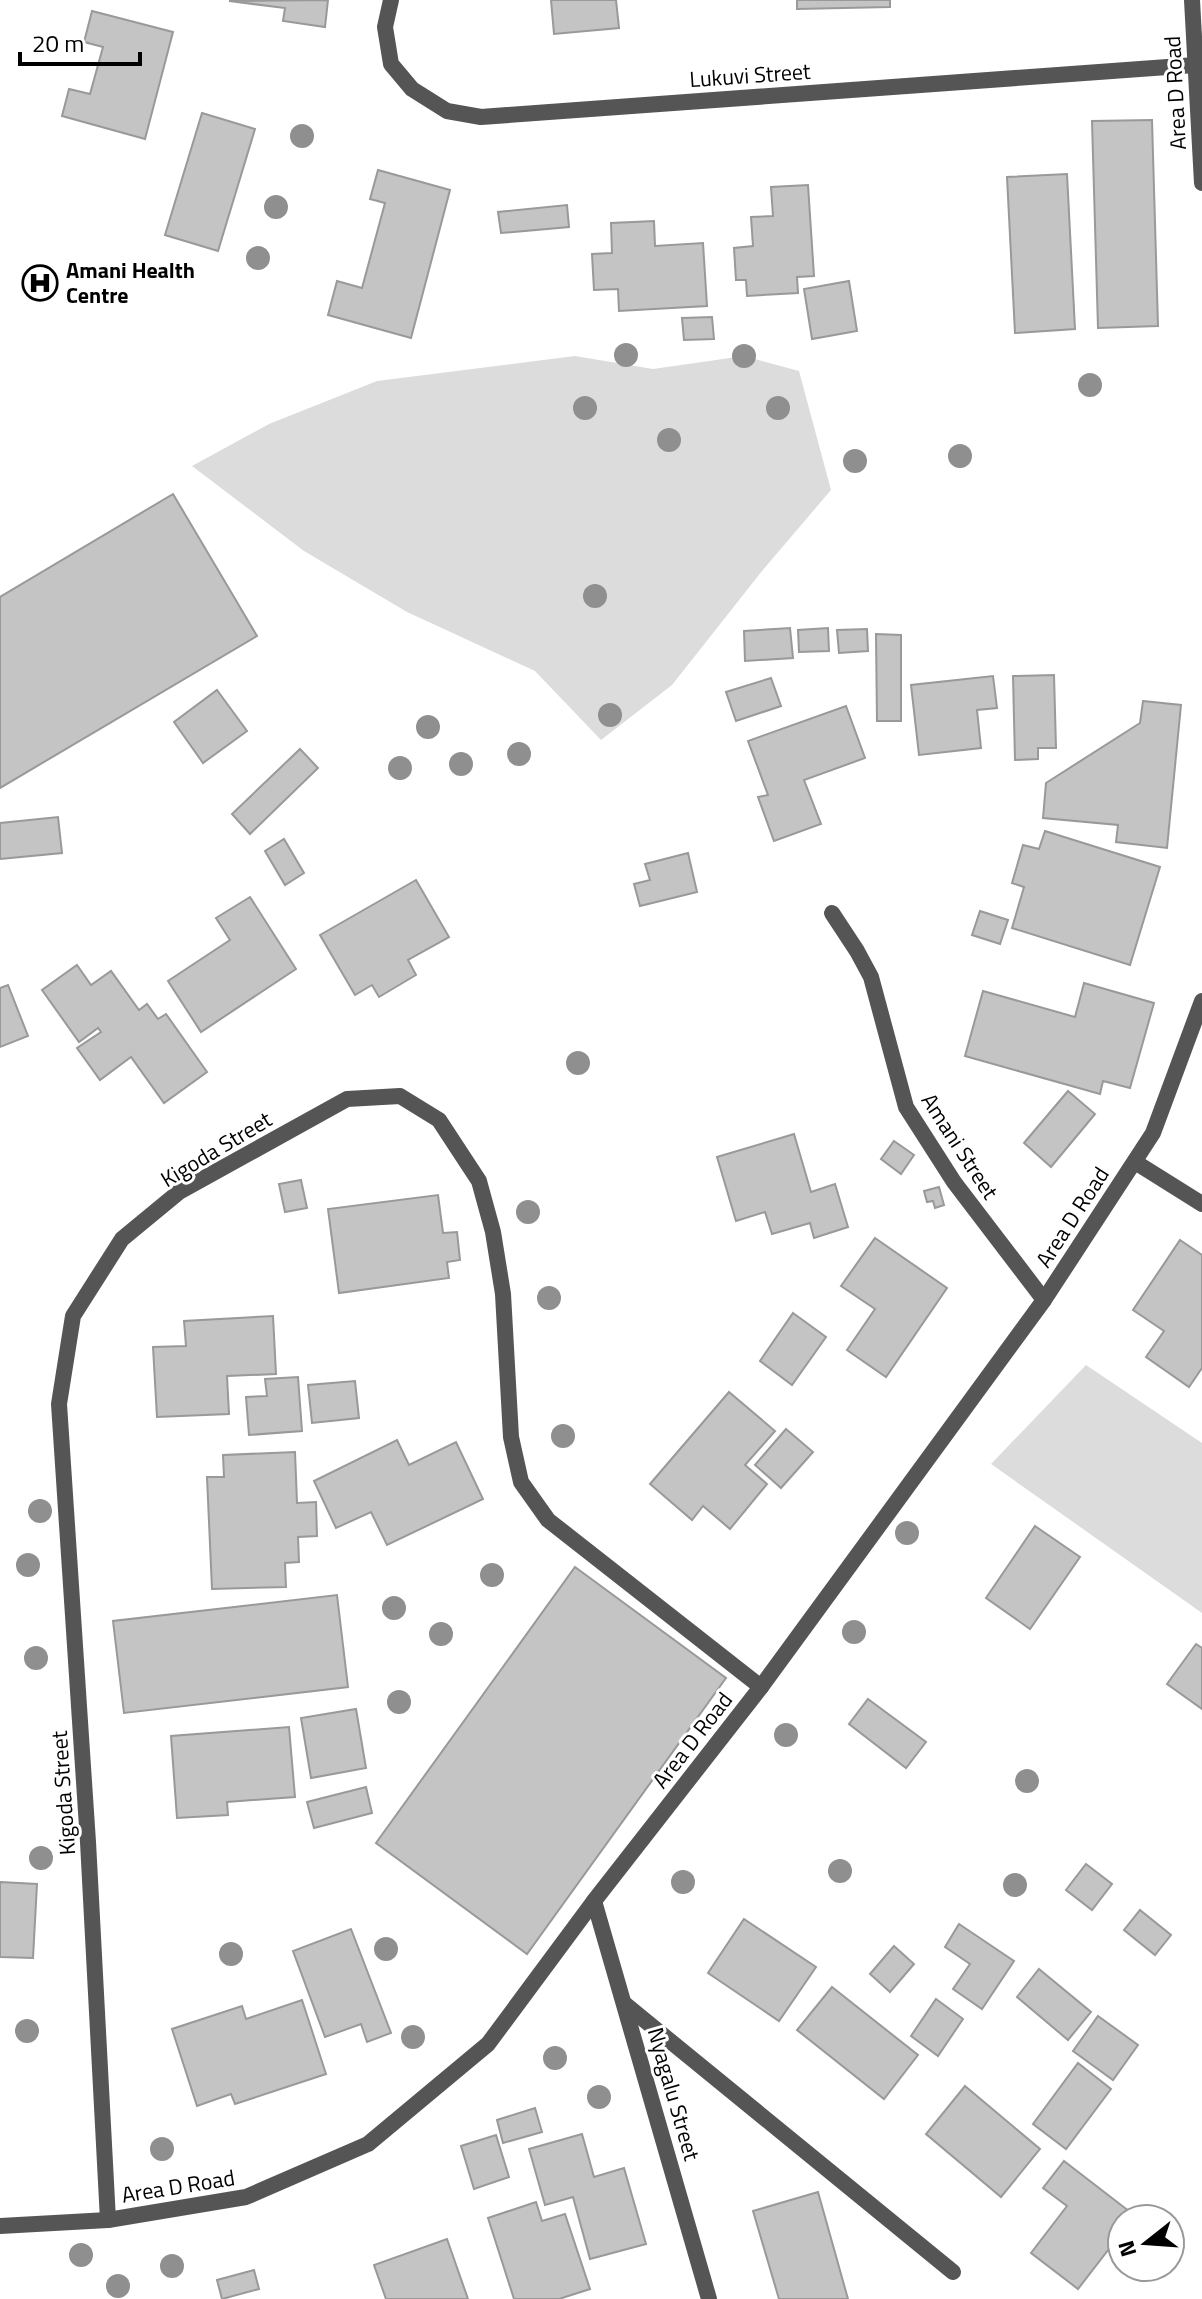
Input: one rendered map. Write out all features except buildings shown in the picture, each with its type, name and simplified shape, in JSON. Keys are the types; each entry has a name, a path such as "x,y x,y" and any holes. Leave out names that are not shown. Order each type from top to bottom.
{"street":[{"name":"Lukuvi Street","path":"391,0 385,27 391,64 412,89 447,111 481,117 1195,65"},
{"name":"Area D Road","path":"1192,0 1202,183"},
{"name":"Amani Street","path":"832,913 871,977 906,1107 954,1182 1044,1300"},
{"name":"Area D Road","path":"0,2226 108,2220 246,2197 368,2144 488,2044 594,1901 761,1687 1044,1300 1153,1133 1202,1001"},
{"name":"Kigoda Street","path":"108,2220 88,1842 59,1404 73,1316 122,1239 179,1192 347,1099 400,1096 439,1120 479,1181 493,1232 503,1294 511,1437 521,1482 548,1520 761,1687"},
{"path":"1135,1162 1202,1204"},
{"name":"Nyagalu Street","path":"594,1901 709,2299"},
{"path":"626,2005 953,2272"}],"shaded area":[{"path":"575,356 653,369 744,356 799,371 831,490 672,685 601,740 535,671 407,612 304,551 192,466 269,424 377,381"},
{"path":"1086,1365 1202,1443 1202,1613 991,1464"}],"place":[{"name":"Amani Health Centre","path":"40,283"}]}
